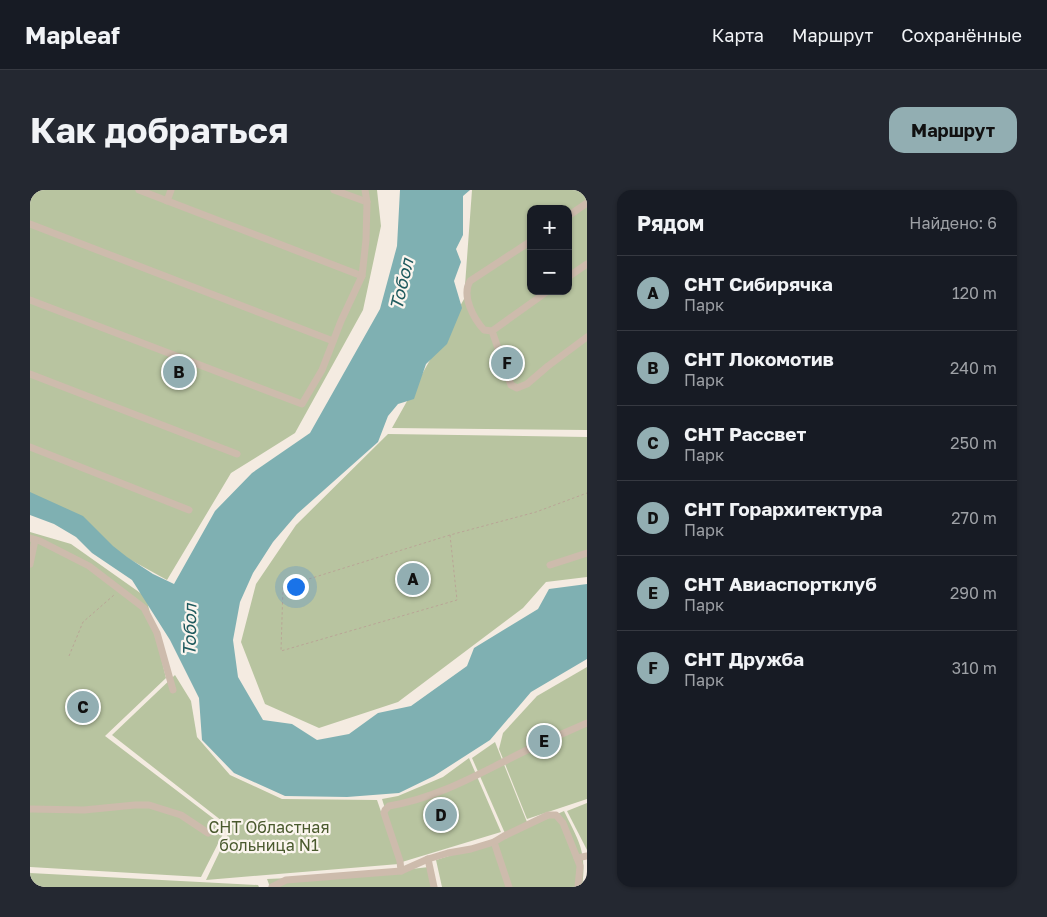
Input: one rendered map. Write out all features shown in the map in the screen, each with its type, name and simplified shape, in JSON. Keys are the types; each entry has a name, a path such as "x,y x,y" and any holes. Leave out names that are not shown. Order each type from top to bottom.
{"street":[{"path":"139,190 362,276"},
{"path":"167,201 171,190"},
{"path":"334,190 367,202"},
{"path":"30,300 302,404 322,370 362,276 366,240 367,202 365,190"},
{"path":"572,213 587,203"},
{"path":"30,224 333,341"},
{"path":"527,244 470,281 466,290 472,311 484,330 492,331 542,295"},
{"path":"572,274 587,264"},
{"path":"492,331 511,385 517,388 527,384 587,337"},
{"path":"30,374 237,454"},
{"path":"30,448 189,510"},
{"path":"30,564 33,539 80,561 144,608 157,633 173,690"},
{"path":"550,565 587,553"},
{"path":"401,871 400,861 384,813 389,806 415,801 439,793 469,780 528,749 587,723"},
{"path":"30,809 84,810 135,805 149,806 181,815 208,832"},
{"path":"272,887 286,880 401,871 448,853 471,850 494,842 548,814 556,815 563,823 580,866 578,887"},
{"path":"494,842 509,887"},
{"path":"577,858 587,856"},
{"path":"428,860 434,887"}],"path":[{"path":"450,535 457,600 281,651 284,587 450,535 536,512 587,493"},
{"path":"69,656 83,622 115,595 118,588"}],"green space":[{"path":"30,190 377,190 381,226 363,310 295,433 231,473 167,580 30,504"},
{"path":"472,190 587,190 587,430 392,428 464,299"},
{"path":"388,434 587,437 587,577 546,582 523,608 398,702 319,728 265,704 241,642 256,584 296,525"},
{"path":"30,532 71,544 146,597 166,678 105,736 226,828 201,877 30,867"},
{"path":"587,667 587,799 527,819 499,749 503,733 537,696"},
{"name":"СНТ Областная больница N1","path":"175,675 191,701 197,737 230,775 282,799 377,800 399,864 206,880 231,828 112,735"},
{"path":"495,742 529,827 564,811 578,839 582,855 582,887 442,887 436,860 507,838 472,758"},
{"path":"469,758 501,832 402,862 382,799 398,796 443,777"},
{"path":"587,803 587,850 567,811"},
{"path":"429,867 433,887 270,887 267,879 358,875"},
{"path":"30,873 258,885 259,887 30,887"}],"water":[{"name":"Тобол","path":"400,190 470,190 463,196 463,235 456,249 461,262 454,281 462,308 447,344 426,364 414,399 398,404 388,416 378,442 297,514 273,542 253,573 240,602 233,640 238,677 263,720 292,724 317,740 349,734 378,713 411,706 467,666 474,648 538,609 549,589 587,584 587,659 531,692 490,740 434,776 399,793 347,797 285,796 234,773 202,740 199,698 170,640 132,580 92,553 76,537 54,524 30,515 30,492 83,516 127,557 153,574 174,584 215,511 252,473 310,433 380,309 397,246"}],"place":[{"name":"СНТ Дружба","path":"507,363"},
{"name":"СНТ Локомотив","path":"179,372"},
{"name":"СНТ Сибирячка","path":"413,579"},
{"name":"СНТ Рассвет","path":"83,707"},
{"name":"СНТ Авиаспортклуб","path":"544,741"},
{"name":"СНТ Горархитектура","path":"441,815"}]}
